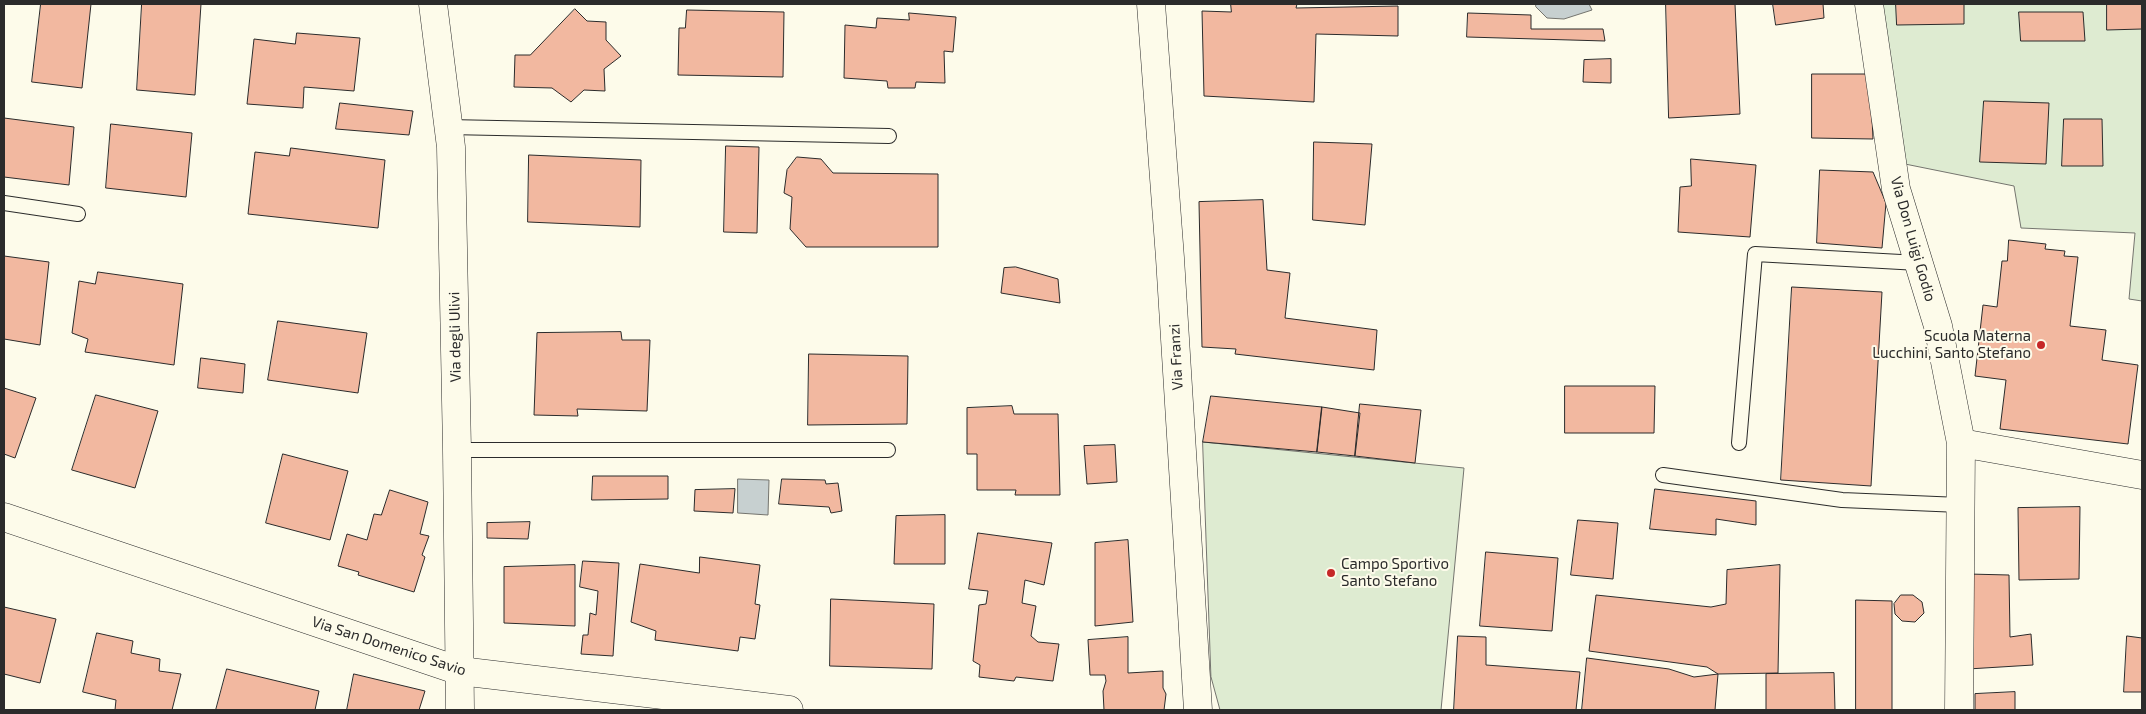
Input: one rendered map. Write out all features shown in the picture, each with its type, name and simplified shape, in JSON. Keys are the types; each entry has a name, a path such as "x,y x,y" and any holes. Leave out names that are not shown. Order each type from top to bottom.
{"street":[{"name":"Via degli Ulivi","path":"434,4 451,147 460,710"},
{"name":"Via Franzi","path":"1151,4 1169,239 1198,710"},
{"name":"Via Don Luigi Godio","path":"1869,4 1896,189 1938,326 1961,443 1959,710"},
{"path":"1961,443 2142,475"},
{"name":"Via San Domenico Savio","path":"4,517 460,671 789,710"}],"lane":[{"path":"448,127 889,136"},
{"path":"4,203 78,214"},
{"path":"1739,443 1755,254 1919,263"},
{"path":"457,450 888,450"},
{"path":"1663,475 1842,500 1960,505"}],"green space":[{"path":"1883,4 2142,4 2142,301 2129,299 2135,233 2021,228 2014,186 1905,164"},
{"name":"Campo Sportivo Santo Stefano","path":"1203,442 1464,468 1441,710 1220,710 1211,677"}],"shaded area":[{"path":"1536,4 1589,4 1592,10 1564,19 1547,18 1536,7"},
{"path":"738,479 769,480 768,515 738,513"}],"building":[{"path":"41,4 91,4 82,88 32,82"},
{"path":"142,4 201,4 195,95 137,90"},
{"path":"1231,4 1297,4 1296,8 1398,6 1398,36 1316,34 1314,102 1204,96 1202,11 1231,12"},
{"path":"1666,4 1735,4 1740,114 1669,118"},
{"path":"1773,4 1823,4 1824,18 1776,25"},
{"path":"1896,4 1964,4 1964,24 1897,25"},
{"path":"2107,4 2142,4 2142,29 2107,30"},
{"path":"575,9 587,21 606,22 606,40 621,56 604,69 605,91 584,90 571,102 552,88 514,87 515,55 530,55"},
{"path":"687,10 784,12 783,77 678,75 679,28 685,28"},
{"path":"2019,12 2083,12 2085,41 2021,41"},
{"path":"909,13 956,17 953,52 944,51 945,83 916,82 915,88 888,88 887,81 844,78 845,25 876,28 877,18 909,20"},
{"path":"1468,13 1531,15 1531,29 1603,29 1605,41 1467,37"},
{"path":"297,33 360,38 354,91 304,87 303,108 247,104 254,39 295,44"},
{"path":"1611,59 1611,83 1583,82 1584,60"},
{"path":"1812,74 1870,74 1873,139 1812,138"},
{"path":"1984,101 2049,103 2046,164 1980,162"},
{"path":"340,103 413,111 409,135 336,129"},
{"path":"4,118 74,127 69,185 4,177"},
{"path":"2064,119 2102,119 2103,166 2062,166"},
{"path":"111,124 192,133 186,197 106,188"},
{"path":"1314,142 1372,144 1365,225 1313,220"},
{"path":"726,146 759,147 757,233 724,232"},
{"path":"291,148 385,160 378,228 248,214 255,152 289,156"},
{"path":"529,155 641,160 640,227 528,222"},
{"path":"797,157 821,159 833,173 938,174 938,247 806,247 790,229 792,197 784,193 787,170"},
{"path":"1691,159 1756,165 1750,237 1678,232 1680,187 1691,186"},
{"path":"1820,170 1873,172 1886,203 1882,248 1817,243"},
{"path":"1263,200 1267,270 1290,273 1285,318 1377,330 1374,370 1235,354 1236,349 1202,347 1199,202"},
{"name":"Scuola Materna Lucchini, Santo Stefano","path":"2009,240 2046,244 2045,249 2065,251 2064,256 2078,257 2070,326 2106,330 2102,360 2138,365 2128,444 2000,429 2006,380 1975,376 1983,305 1997,307 2002,261 2007,261"},
{"path":"4,256 49,262 40,345 4,339"},
{"path":"1016,267 1058,279 1060,303 1001,293 1004,268"},
{"path":"98,272 183,284 174,365 85,352 88,339 72,333 79,281 95,284"},
{"path":"1792,287 1882,292 1871,486 1781,480"},
{"path":"278,321 367,333 358,393 268,380"},
{"path":"621,332 622,340 650,340 647,411 577,409 578,416 534,415 537,333"},
{"path":"809,354 908,356 907,424 808,425"},
{"path":"201,358 245,364 243,393 198,388"},
{"path":"1565,386 1655,386 1654,433 1565,433"},
{"path":"4,388 36,398 15,458 4,454"},
{"path":"96,395 158,411 135,488 72,470"},
{"path":"1211,396 1322,407 1317,452 1203,442"},
{"path":"1360,404 1421,410 1415,463 1355,456"},
{"path":"1012,406 1014,414 1058,414 1060,495 1015,495 1016,490 977,490 977,454 967,454 967,408"},
{"path":"1322,407 1360,413 1355,456 1317,452"},
{"path":"1115,445 1117,482 1087,484 1084,446"},
{"path":"283,454 348,471 330,540 266,523"},
{"path":"593,476 668,476 668,499 592,500"},
{"path":"782,479 825,480 826,484 838,483 842,511 831,513 829,507 779,504"},
{"path":"735,489 733,513 694,511 695,490"},
{"path":"1655,489 1756,501 1756,525 1716,519 1716,535 1650,529"},
{"path":"390,490 428,502 420,534 429,536 422,555 425,557 414,592 358,575 359,572 338,566 347,534 367,540 374,514 381,515"},
{"path":"2080,507 2079,579 2019,580 2018,508"},
{"path":"945,515 945,564 894,564 896,516"},
{"path":"1578,520 1618,523 1613,579 1571,575"},
{"path":"530,522 528,539 487,538 487,523"},
{"path":"978,533 1052,543 1044,585 1025,580 1022,603 1036,606 1031,636 1038,642 1059,644 1053,681 1016,677 1014,681 979,677 980,665 973,661 979,605 986,604 988,591 969,589"},
{"path":"1128,540 1133,622 1095,626 1095,543"},
{"path":"1486,552 1558,558 1552,631 1480,626"},
{"path":"700,557 760,565 755,604 760,605 755,639 740,637 738,651 655,640 656,631 631,622 640,564 699,573"},
{"path":"583,561 619,563 613,656 581,654 583,635 588,635 590,613 596,615 598,591 580,587"},
{"path":"575,565 575,626 504,623 504,567"},
{"path":"1780,565 1778,673 1718,674 1707,667 1589,651 1596,595 1711,607 1726,604 1727,570"},
{"path":"1968,574 2009,575 2010,637 2031,634 2033,665 1968,669"},
{"path":"1901,595 1913,595 1922,602 1924,613 1915,622 1902,621 1895,614 1894,604"},
{"path":"831,599 934,604 932,669 830,666"},
{"path":"1856,600 1892,601 1892,710 1856,710"},
{"path":"4,607 56,619 40,683 4,674"},
{"path":"97,633 133,641 131,653 160,659 159,671 181,674 172,710 115,710 116,700 83,692"},
{"path":"1458,636 1486,637 1486,665 1580,672 1576,710 1454,710"},
{"path":"2127,636 2142,638 2142,692 2124,692"},
{"path":"1128,637 1128,673 1163,671 1163,688 1166,694 1164,710 1104,710 1103,691 1106,681 1105,675 1090,675 1088,640"},
{"path":"1587,658 1669,669 1694,677 1718,674 1715,710 1582,710"},
{"path":"227,669 319,691 315,710 216,710"},
{"path":"1834,673 1835,710 1766,710 1766,674"},
{"path":"354,674 425,691 419,710 347,710"},
{"path":"2015,692 2015,710 1975,710 1975,694"}],"place":[{"name":"Scuola Materna Lucchini, Santo Stefano","path":"2041,345"},
{"name":"Campo Sportivo Santo Stefano","path":"1331,573"}]}
